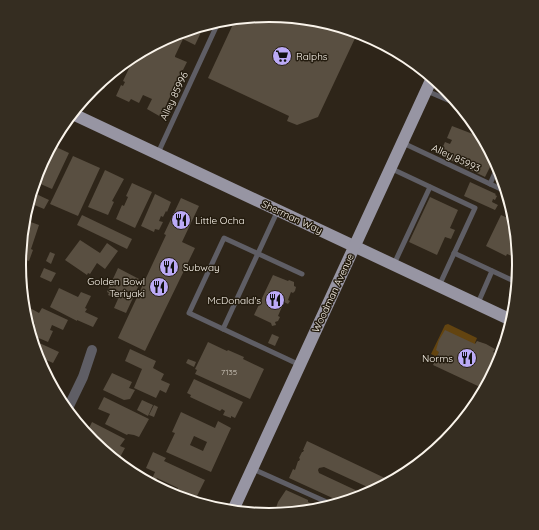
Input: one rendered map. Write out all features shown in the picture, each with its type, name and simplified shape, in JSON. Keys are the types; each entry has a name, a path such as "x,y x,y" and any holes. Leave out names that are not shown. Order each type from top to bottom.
{"main road":[{"name":"Woodman Avenue","path":"235,505 430,82"},
{"name":"Sherman Way","path":"78,116 507,318"}],"street":[{"path":"70,404 83,377 92,350"}],"lane":[{"name":"Alley 85996","path":"158,154 215,28"},
{"path":"426,90 447,99"},
{"name":"Alley 85993","path":"402,143 500,189"},
{"path":"390,168 475,208 439,286"},
{"path":"490,184 495,174"},
{"path":"394,265 430,187"},
{"path":"223,329 278,210"},
{"path":"300,365 189,313 224,238 302,274"},
{"path":"454,253 512,280"},
{"path":"477,304 492,272"},
{"path":"252,468 325,501"}],"shaded area":[{"path":"448,324 477,338 475,343 477,345 440,350 437,357 431,354 445,325"}],"building":[{"name":"Ralphs","path":"270,22 301,24 332,30 355,38 318,117 297,125 287,121 289,116 208,78 233,25"},
{"path":"201,32 195,45 183,39 175,57 187,62 161,117 147,109 152,99 143,95 139,103 131,99 129,102 116,96 121,85 123,86 125,82 123,81 130,66 134,63 177,40"},
{"path":"452,126 475,135 481,146 480,148 482,149 491,166 485,177 440,155 445,142 450,144 452,140 447,138"},
{"path":"57,147 69,153 52,189 40,184"},
{"path":"73,156 100,168 78,216 50,204"},
{"path":"105,170 124,179 112,201 114,202 108,215 88,207"},
{"path":"470,182 496,194 495,195 497,196 495,200 493,199 492,202 498,205 495,210 464,196"},
{"path":"132,183 152,192 135,228 116,219 122,205 124,206 128,197 126,196"},
{"path":"37,194 49,200 44,209 34,205"},
{"path":"155,194 171,202 167,212 166,211 163,217 161,216 159,221 163,222 159,230 155,229 154,232 141,226"},
{"path":"430,197 458,210 450,228 455,230 451,239 445,237 437,255 409,242"},
{"path":"181,198 199,206 182,242 195,248 145,351 118,338 166,235 164,234"},
{"path":"82,215 132,239 127,249 77,225"},
{"path":"501,215 508,218 512,256 507,254 506,256 486,246"},
{"path":"30,222 39,225 31,249 33,250 29,261 26,260"},
{"path":"80,240 100,253 107,243 118,251 105,269 97,263 90,274 88,273 87,275 65,260"},
{"path":"50,252 55,254 51,264 46,261"},
{"path":"44,268 56,273 51,282 40,277"},
{"path":"118,268 139,279 136,284 139,285 126,313 114,308 118,299 108,295 109,293 107,292"},
{"name":"McDonald's","path":"273,275 294,282 294,286 296,287 293,293 291,292 288,300 290,301 288,304 284,302 278,316 280,317 278,321 275,322 276,325 272,326 271,323 254,315"},
{"path":"59,288 78,297 81,292 91,296 85,308 87,309 85,312 98,318 93,327 77,321 50,307"},
{"path":"31,308 39,313 42,308 68,320 63,330 52,325 50,330 53,331 48,342 38,338"},
{"name":"Norms","path":"445,330 475,344 477,341 495,349 493,352 496,353 480,387 433,365 439,352 436,350 439,340"},
{"path":"272,334 279,337 275,346 268,343"},
{"path":"208,342 244,357 243,359 264,369 250,399 195,374 197,370 195,369"},
{"path":"39,343 59,352 53,363 46,360"},
{"path":"130,349 156,361 153,368 164,374 161,380 170,384 166,393 160,390 156,398 134,388 142,369 125,361"},
{"path":"188,359 196,362 194,367 186,363"},
{"path":"112,373 132,382 129,388 135,390 130,399 124,400 103,390"},
{"path":"194,379 243,402 235,418 223,415 225,411 222,409 220,411 190,397 191,395 187,393"},
{"path":"104,397 149,419 139,437 127,435 105,424 110,414 98,409"},
{"path":"142,400 153,405 148,416 137,410"},
{"path":"154,405 158,407 154,417 149,415"},
{"path":"181,412 215,428 218,421 231,428 211,472 166,452 175,433 172,432","holes":["194,436 207,442 203,451 190,445"]},
{"path":"92,422 125,439 120,446 125,448 120,457 109,448 89,427"},
{"path":"307,441 385,478 368,487 324,467 319,468 319,473 358,491 335,499 289,478 293,469 295,470"},
{"path":"153,452 166,458 164,461 205,480 197,497 177,490 178,488 157,478 156,480 153,478 155,472 146,468"},
{"path":"286,490 308,500 308,502 312,504 276,508"}],"place":[{"name":"Ralphs","path":"282,56"},
{"name":"Little Ocha","path":"181,220"},
{"name":"Subway","path":"169,267"},
{"name":"Golden Bowl Teriyaki","path":"159,287"},
{"name":"McDonald's","path":"275,300"},
{"name":"Norms","path":"467,358"}]}
